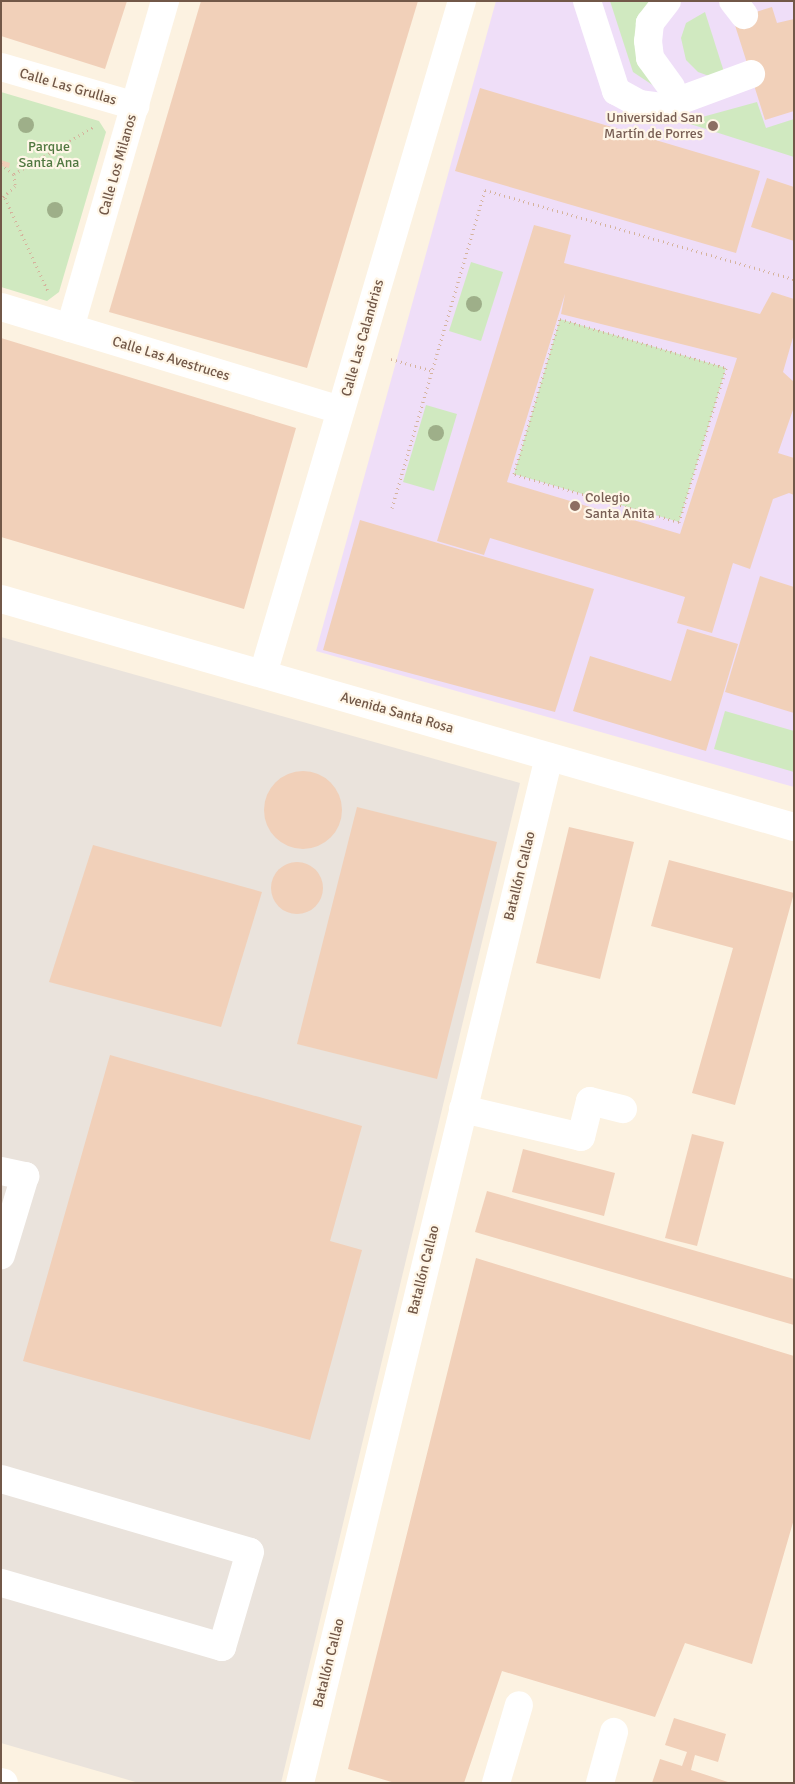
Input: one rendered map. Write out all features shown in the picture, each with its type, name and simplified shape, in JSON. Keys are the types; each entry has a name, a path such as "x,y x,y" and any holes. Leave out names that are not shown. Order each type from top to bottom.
{"street":[{"name":"Calle Los Milanos","path":"70,328 165,1"},
{"name":"Calle Las Calandrias","path":"263,674 462,1"},
{"path":"587,1 616,91 639,104 751,74"},
{"path":"666,97 650,58 648,41 650,24 667,1"},
{"name":"Calle Las Grullas","path":"1,67 135,106"},
{"name":"Calle Las Avestruces","path":"1,308 341,410"},
{"name":"Avenida Santa Rosa","path":"1,599 794,827"},
{"name":"Batallón Callao","path":"300,1783 549,757"},
{"path":"463,1109 581,1137 590,1100 623,1109"},
{"path":"1,1171 25,1176 1,1256"},
{"path":"1,1479 250,1552 222,1647 1,1583"},
{"path":"496,1783 519,1705"},
{"path":"600,1783 614,1732"}],"path":[{"path":"14,174 93,127"},
{"path":"1,164 14,174"},
{"path":"14,174 14,186 3,198 49,293"},
{"path":"392,508 486,190 794,279"},
{"path":"560,319 726,368 679,522 514,474 560,319"},
{"path":"391,359 432,371"}],"shaded area":[{"name":"Colegio Santa Anita","path":"496,1 794,1 794,787 316,651"},
{"path":"1,637 520,783 281,1783 139,1783 1,1743"}],"green space":[{"path":"610,1 657,1 660,90 633,72"},
{"path":"705,12 724,72 709,76 698,72 686,60 681,38 686,23"},
{"name":"Parque Santa Ana","path":"1,92 99,121 106,132 59,292 47,301 1,287"},
{"path":"757,102 766,128 794,119 794,157 684,122"},
{"path":"471,262 503,272 481,341 449,331"},
{"path":"560,319 726,368 679,522 514,474"},
{"path":"426,405 457,414 434,491 403,482"},
{"path":"725,711 794,731 794,772 714,749"}],"building":[{"path":"1,1 127,1 105,69 1,36"},
{"path":"201,1 418,1 307,368 109,312"},
{"path":"772,7 777,23 794,19 794,111 765,120 733,19"},
{"path":"480,88 760,171 736,253 455,171"},
{"path":"1,160 10,163 9,168 1,166"},
{"path":"767,178 794,187 794,241 751,227"},
{"path":"534,225 571,235 564,263 760,314 772,292 794,299 794,334 783,372 794,382 794,407 778,453 794,458 794,495 789,493 773,499 750,569 733,563 712,633 677,623 685,597 490,538 484,555 437,541","holes":["565,294 561,314 737,358 680,534 507,482"]},
{"path":"1,338 296,428 244,609 1,537"},
{"path":"360,520 594,589 555,712 323,650"},
{"path":"760,576 794,587 794,713 725,692"},
{"path":"687,629 738,644 706,751 573,711 590,656 671,681"},
{"path":"303,771 318,774 335,788 339,795 342,810 339,825 325,842 318,846 303,849 288,846 271,832 267,825 264,810 267,795 281,778 288,774"},
{"path":"357,807 497,842 437,1079 297,1044"},
{"path":"569,827 634,842 600,979 536,963"},
{"path":"93,845 262,892 221,1027 49,982"},
{"path":"669,860 794,893 735,1105 692,1093 733,948 651,926"},
{"path":"297,862 307,864 315,870 321,878 323,888 321,898 315,906 307,912 297,914 287,912 279,906 273,898 271,888 273,878 279,870 287,864"},
{"path":"110,1055 362,1126 330,1241 362,1250 310,1440 23,1361"},
{"path":"692,1134 724,1142 697,1246 665,1238"},
{"path":"523,1149 615,1173 604,1216 512,1192"},
{"path":"487,1191 794,1279 794,1325 475,1232"},
{"path":"476,1258 794,1356 794,1519 752,1664 685,1643 655,1717 502,1671 464,1783 395,1783 348,1769"},
{"path":"674,1718 726,1734 718,1762 695,1755 691,1770 731,1783 652,1783 660,1759 682,1766 687,1752 665,1745"}],"place":[{"name":"Universidad San Martín de Porres","path":"713,126"},
{"name":"Colegio Santa Anita","path":"575,506"}]}
